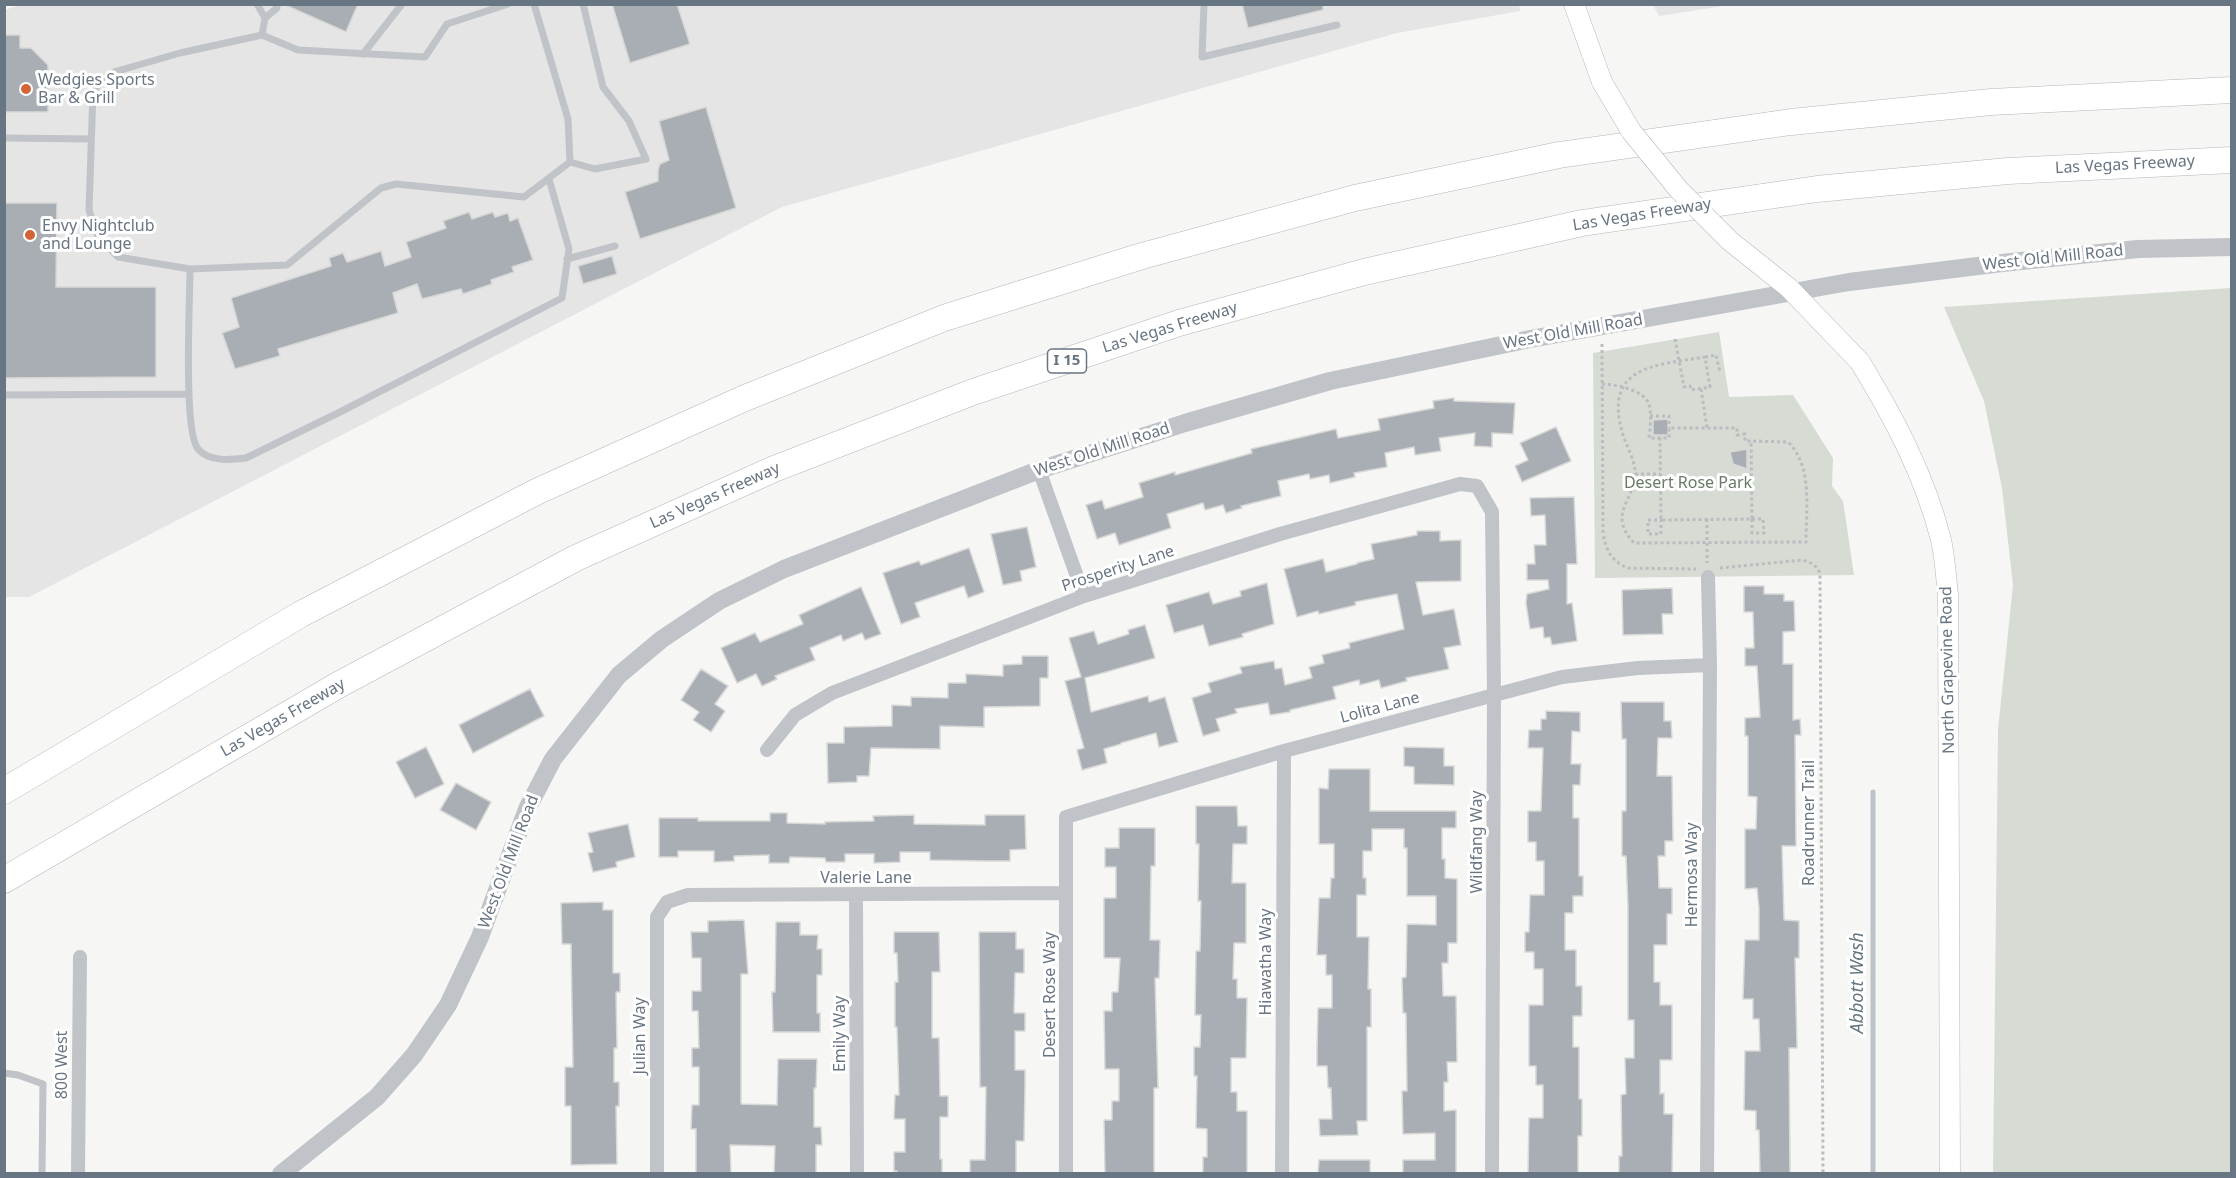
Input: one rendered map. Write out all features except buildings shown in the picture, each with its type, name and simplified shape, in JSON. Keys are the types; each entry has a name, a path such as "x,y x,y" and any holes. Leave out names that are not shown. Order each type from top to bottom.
{"highway":[{"path":"4,791 301,614 538,491 745,398 966,311 1142,256 1355,198 1560,155 1791,122 1991,102 2232,90"},
{"name":"Las Vegas Freeway","path":"4,880 340,684 576,558 774,469 973,393 1179,323 1364,272 1582,224 1829,187 2008,171 2232,160"}],"main road":[{"name":"North Grapevine Road","path":"1574,4 1602,82 1631,131 1679,190 1730,240 1790,288 1860,362 1890,412 1919,472 1941,541 1948,595 1950,1173"}],"street":[{"name":"West Old Mill Road","path":"281,1173 377,1097 414,1055 448,1005 480,937 527,809 553,759 619,675 663,639 719,601 784,569 1039,470 1185,423 1330,381 1530,339 1884,278 2138,249 2232,247"},
{"path":"1039,470 1084,596"},
{"name":"Prosperity Lane","path":"768,750 795,715 832,693 1084,596 1280,534 1460,484 1478,486 1492,512"},
{"name":"Wildfang Way","path":"1492,512 1494,694 1492,1173"},
{"name":"Hermosa Way","path":"1707,1173 1710,665 1708,573"},
{"name":"Lolita Lane","path":"1066,817 1284,751 1494,694 1573,676 1638,668 1710,665"},
{"name":"Hiawatha Way","path":"1282,1173 1284,751"},
{"name":"Desert Rose Way","path":"1066,817 1066,1173"},
{"name":"Emily Way","path":"856,894 857,1173"},
{"name":"Valerie Lane","path":"667,902 688,895 1066,894"},
{"name":"Julian Way","path":"657,1173 657,917 667,902"},
{"name":"800 West","path":"78,1173 80,957"}],"lane":[{"path":"257,4 264,18 262,35"},
{"path":"264,18 277,8 277,4"},
{"path":"363,54 402,4"},
{"path":"508,4 484,8 447,24 425,57 298,50 262,35 180,53 114,72 104,78 93,91 89,210 98,237 118,257 190,269 287,265 381,188 396,184 524,197 570,162"},
{"path":"534,4 568,119 570,162"},
{"path":"570,162 595,170 645,159 629,121 603,87 583,4"},
{"path":"1204,4 1202,57 1337,25"},
{"path":"4,138 91,139"},
{"path":"190,269 189,394 194,443 206,456 219,459 246,458 562,298 569,249 549,179"},
{"path":"567,259 615,246"},
{"path":"4,395 189,394"},
{"path":"4,1073 18,1075 43,1084 42,1173"}],"path":[{"path":"1602,326 1603,533 1605,546 1617,564 1628,568 1690,569"},
{"path":"1675,339 1684,387 1690,386 1691,390 1710,387 1705,357"},
{"path":"1669,428 1737,428 1737,435 1745,434 1745,441 1788,442 1796,449 1806,485 1806,542 1634,543 1626,534 1621,521 1622,508 1635,474 1620,425 1619,402 1623,387 1633,375 1641,370 1716,355 1720,372"},
{"path":"1602,384 1618,384 1644,397 1649,404 1649,438 1669,438 1669,416 1650,416"},
{"path":"1701,389 1707,428"},
{"path":"1660,438 1660,474 1661,520 1661,534 1648,534 1648,520 1661,520 1707,519 1752,519 1763,519 1764,533 1752,533 1752,519 1751,441"},
{"path":"1635,474 1660,474"},
{"path":"1707,519 1708,573"},
{"name":"Roadrunner Trail","path":"1725,568 1802,560 1817,567 1820,573 1824,1173"}],"shaded area":[{"path":"24,4 1519,4 1520,11 1397,33 782,207 29,597 5,597 4,10"},
{"path":"1653,5 1730,5 1659,16"}],"green space":[{"path":"2231,288 2231,1173 1993,1173 1998,730 2013,585 2002,488 1984,401 1944,307"},
{"name":"Desert Rose Park","path":"1719,332 1729,397 1793,395 1833,458 1832,486 1843,501 1854,575 1595,578 1593,353"}],"waterway":[{"name":"Abbott Wash","path":"1873,792 1873,1174"}],"place":[{"name":"Wedgies Sports Bar & Grill","path":"26,89"},
{"name":"Envy Nightclub and Lounge","path":"30,235"}]}
